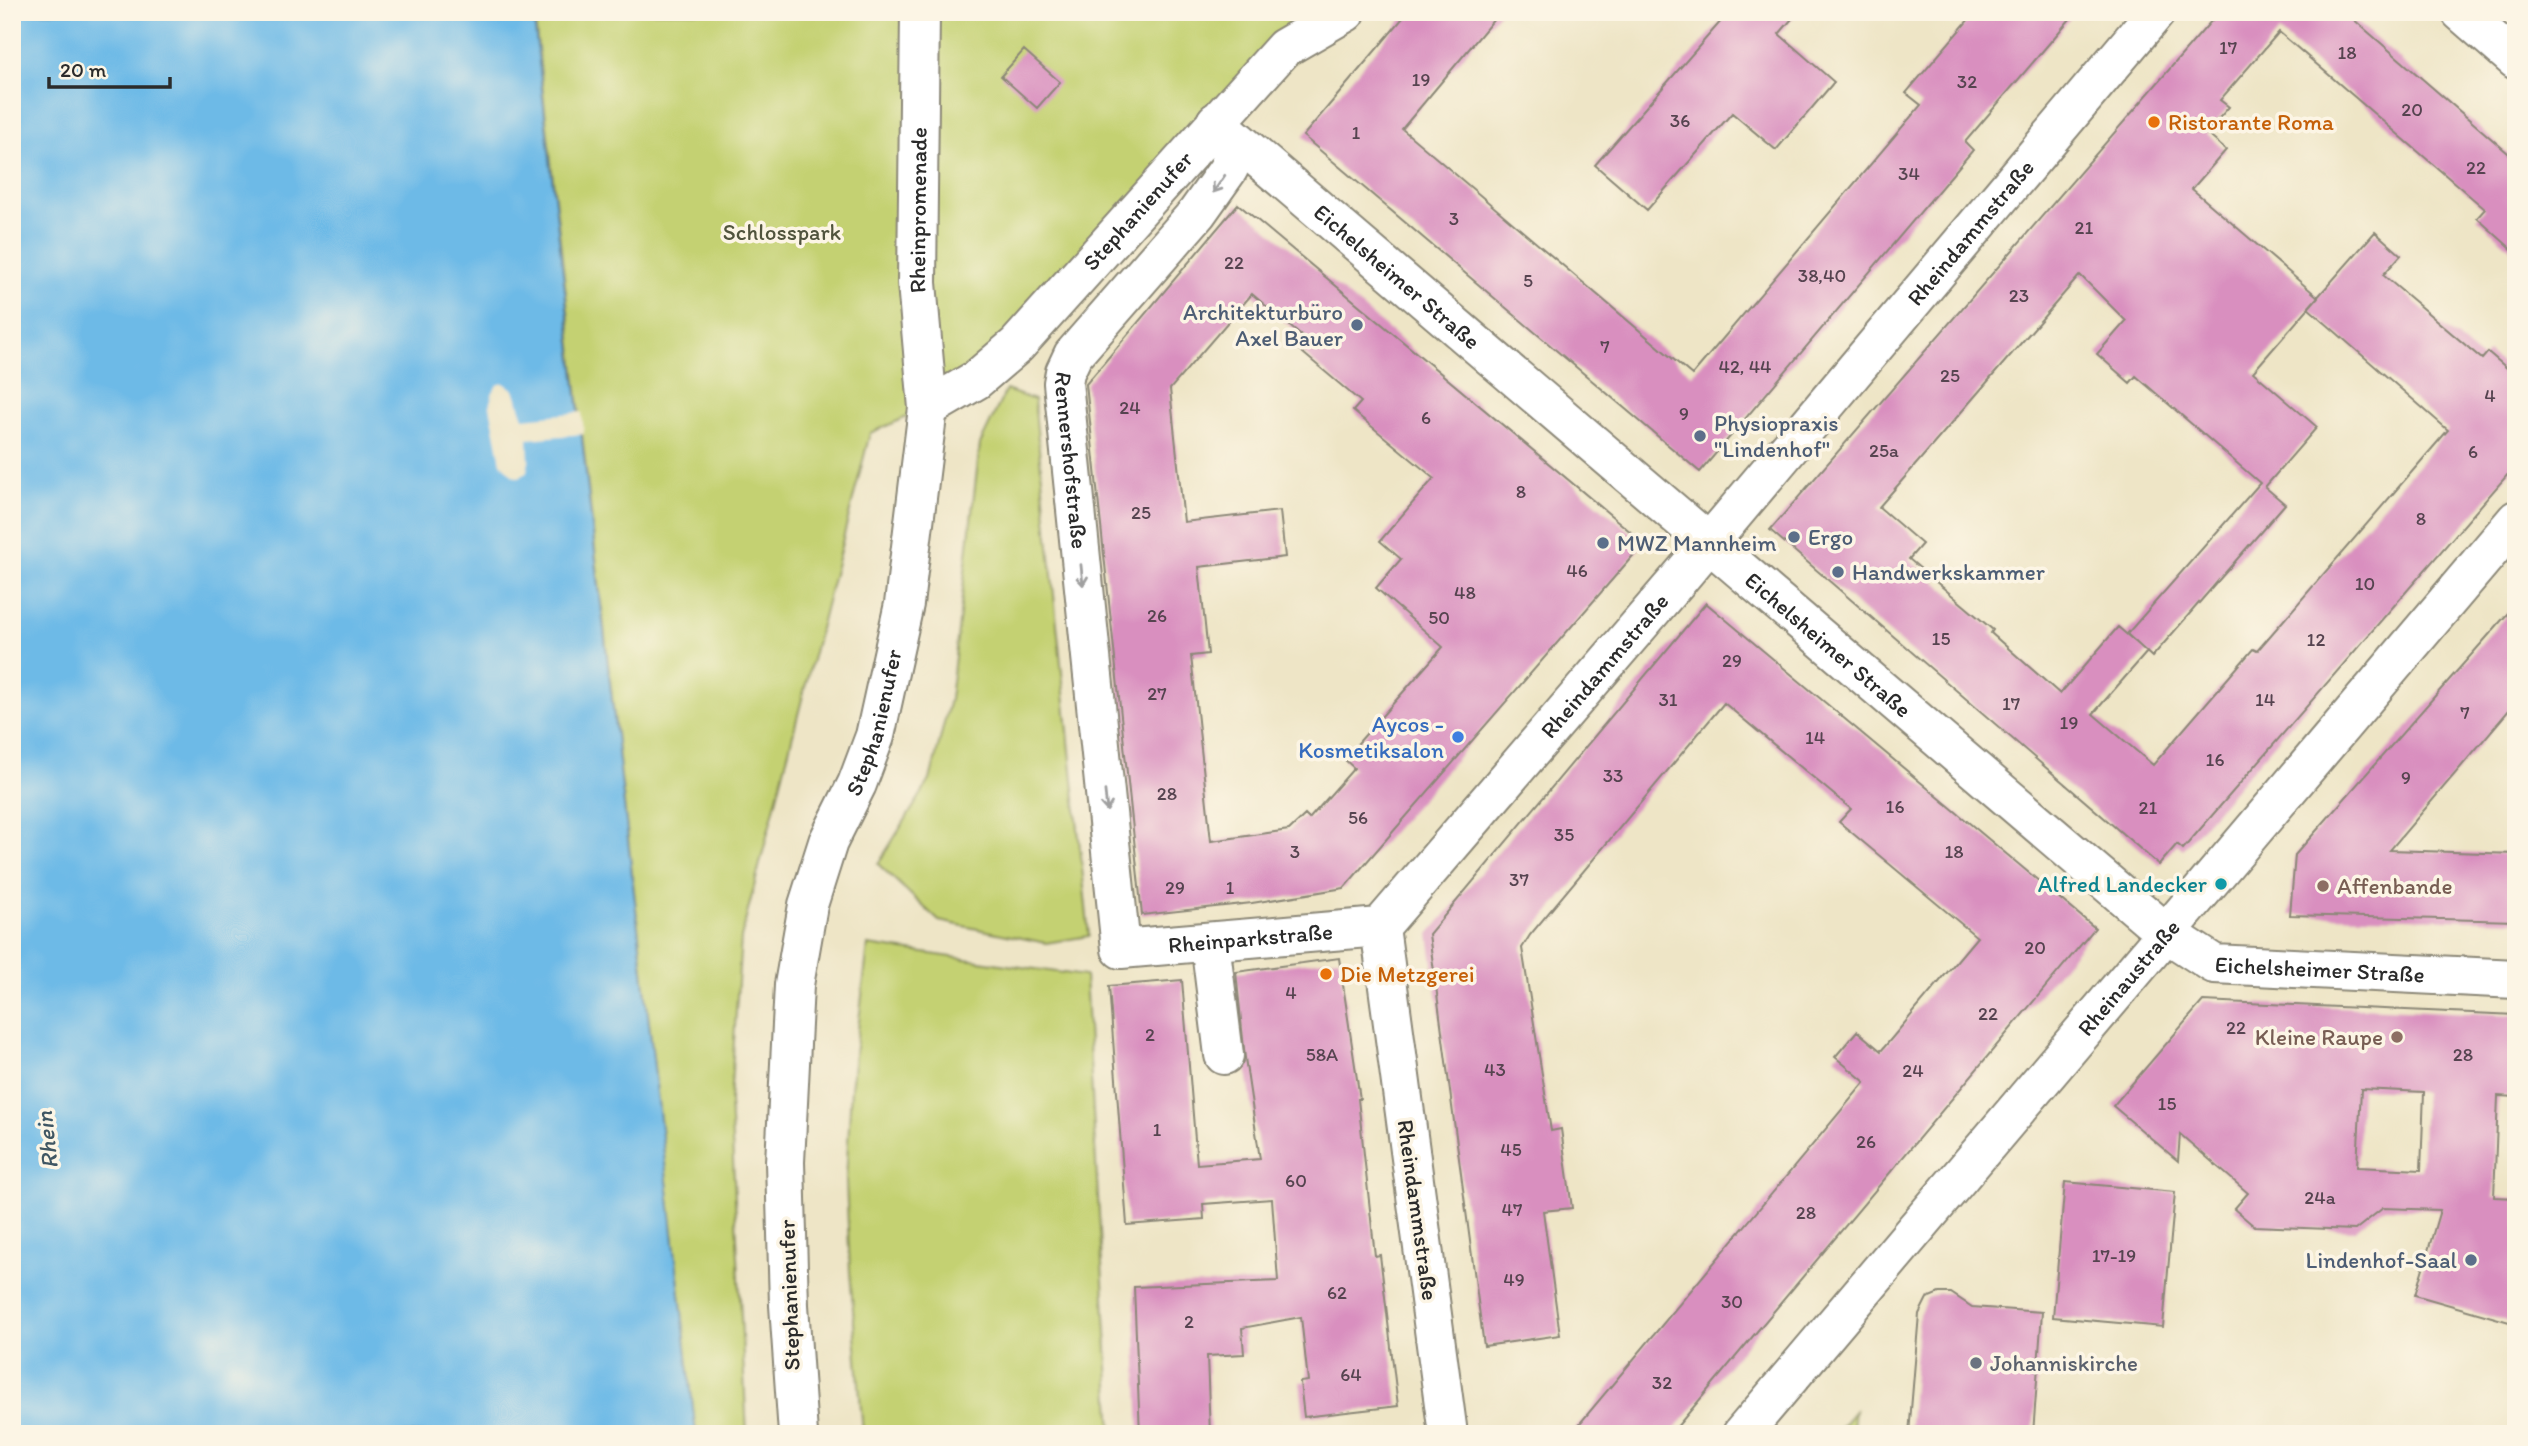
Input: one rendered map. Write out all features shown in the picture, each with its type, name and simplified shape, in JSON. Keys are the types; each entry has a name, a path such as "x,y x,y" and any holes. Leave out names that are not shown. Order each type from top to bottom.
{"street":[{"name":"Rheinpromenade","path":"920,12 917,284 928,408"},
{"path":"1216,122 1284,48 1346,12"},
{"name":"Rheindammstraße","path":"1448,1434 1380,927 1709,543 2156,12"},
{"path":"2461,12 2516,60"},
{"name":"Stephanienufer","path":"798,1434 789,1305 785,1162 794,985 808,905 828,842 857,784 875,736 904,604 928,408 976,380 1017,345 1216,122"},
{"name":"Eichelsheimer Straße","path":"1216,122 2165,932 2214,964 2516,979"},
{"name":"Rennershofstraße","path":"1121,949 1063,383 1073,355 1197,213 1229,168 1231,155 1216,122"},
{"name":"Rheinaustraße","path":"1742,1434 2516,520"},
{"name":"Rheinparkstraße","path":"1121,949 1380,927"},
{"path":"1210,942 1224,1055"}],"green space":[{"name":"Schlosspark","path":"534,12 1346,12 928,408 870,433 741,938 730,1101 747,1434 696,1434"},
{"path":"1006,390 1034,400 1089,936 1046,943 939,921 878,864 930,780 950,699 980,444"},
{"path":"868,945 1085,976 1112,1434 863,1434 850,1272 846,1181 851,1089"},
{"path":"1855,1411 1852,1434 1835,1434"}],"water":[{"name":"Rhein","path":"12,12 533,12 696,1434 12,1434"}],"pier":[{"path":"504,383 514,390 524,418 582,412 584,434 528,439 527,471 520,478 513,476 501,463 490,406 497,385"}],"building":[{"path":"1408,12 1500,12 1402,129 1692,375 1921,105 1906,93 1975,12 2076,12 1965,142 1973,150 1700,472 1303,136"},
{"path":"1729,12 1798,12 1779,34 1834,82 1776,150 1732,113 1647,210 1595,165"},
{"path":"2219,12 2345,12 2516,160 2516,253 2477,218 2485,209 2279,32 2220,100 2229,107 2206,133 2226,150 2192,189 2318,297 2375,232 2401,255 2383,275 2482,359 2488,352 2516,376 2516,465 2183,849 2177,844 2159,865 1770,530","holes":["2080,275 2126,321 2097,354 2130,383 2136,376 2260,483 2127,634 2140,646 2118,627 2060,694 1991,633 1993,630 1909,559 1922,544 1879,507","2308,308 2448,430 2257,651 2253,649 2153,765 2093,714 2147,652 2152,657 2285,504 2265,487 2317,427 2253,372"]},
{"path":"1024,50 1060,82 1037,108 1001,76"},
{"path":"1238,204 1644,543 1344,888 1252,903 1142,915 1086,384","holes":["1252,294 1305,339 1297,348 1361,402 1353,411 1434,478 1380,541 1401,559 1376,588 1443,647 1344,759 1354,768 1309,819 1305,815 1289,830 1211,841 1191,656 1208,654 1199,567 1285,557 1280,511 1184,522 1170,389"]},
{"path":"1706,603 2095,928 1671,1434 1571,1434 1865,1082 1835,1057 1857,1031 1881,1051 1977,937 1839,822 1851,809 1724,703 1522,948 1551,1131 1561,1129 1572,1208 1543,1211 1560,1335 1484,1346 1429,934"},
{"path":"2516,604 2516,702 2390,850 2516,854 2516,921 2290,915 2295,855"},
{"path":"1339,958 1360,1099 1375,1256 1380,1255 1398,1406 1304,1417 1300,1382 1308,1381 1301,1317 1242,1328 1244,1354 1207,1356 1210,1434 1140,1434 1134,1287 1278,1281 1272,1199 1203,1204 1204,1219 1127,1225 1109,986 1182,980 1197,1164 1260,1159 1236,972"},
{"path":"2203,1001 2516,1015 2516,1097 2498,1096 2494,1197 2516,1198 2516,1324 2415,1295 2440,1210 2383,1208 2355,1230 2254,1226 2234,1209 2248,1193 2180,1134 2178,1161 2113,1106","holes":["2361,1089 2424,1092 2421,1170 2357,1167"]},
{"path":"2065,1182 2175,1192 2163,1327 2053,1317"},
{"name":"Johanniskirche","path":"1939,1293 1951,1293 1972,1307 2042,1312 2033,1434 1909,1434 1919,1314 1927,1298"}],"place":[{"name":"Ristorante Roma","path":"2154,122"},
{"name":"Architekturbüro Axel Bauer","path":"1357,325"},
{"name":"Physiopraxis \"Lindenhof\"","path":"1700,436"},
{"name":"Ergo","path":"1794,537"},
{"name":"MWZ Mannheim","path":"1603,543"},
{"name":"Handwerkskammer","path":"1838,572"},
{"name":"Aycos - Kosmetiksalon","path":"1458,737"},
{"name":"Alfred Landecker","path":"2221,884"},
{"name":"Affenbande","path":"2323,886"},
{"name":"Die Metzgerei","path":"1326,974"},
{"name":"Kleine Raupe","path":"2397,1037"},
{"name":"Lindenhof-Saal","path":"2471,1260"},
{"name":"Johanniskirche","path":"1976,1363"}]}
